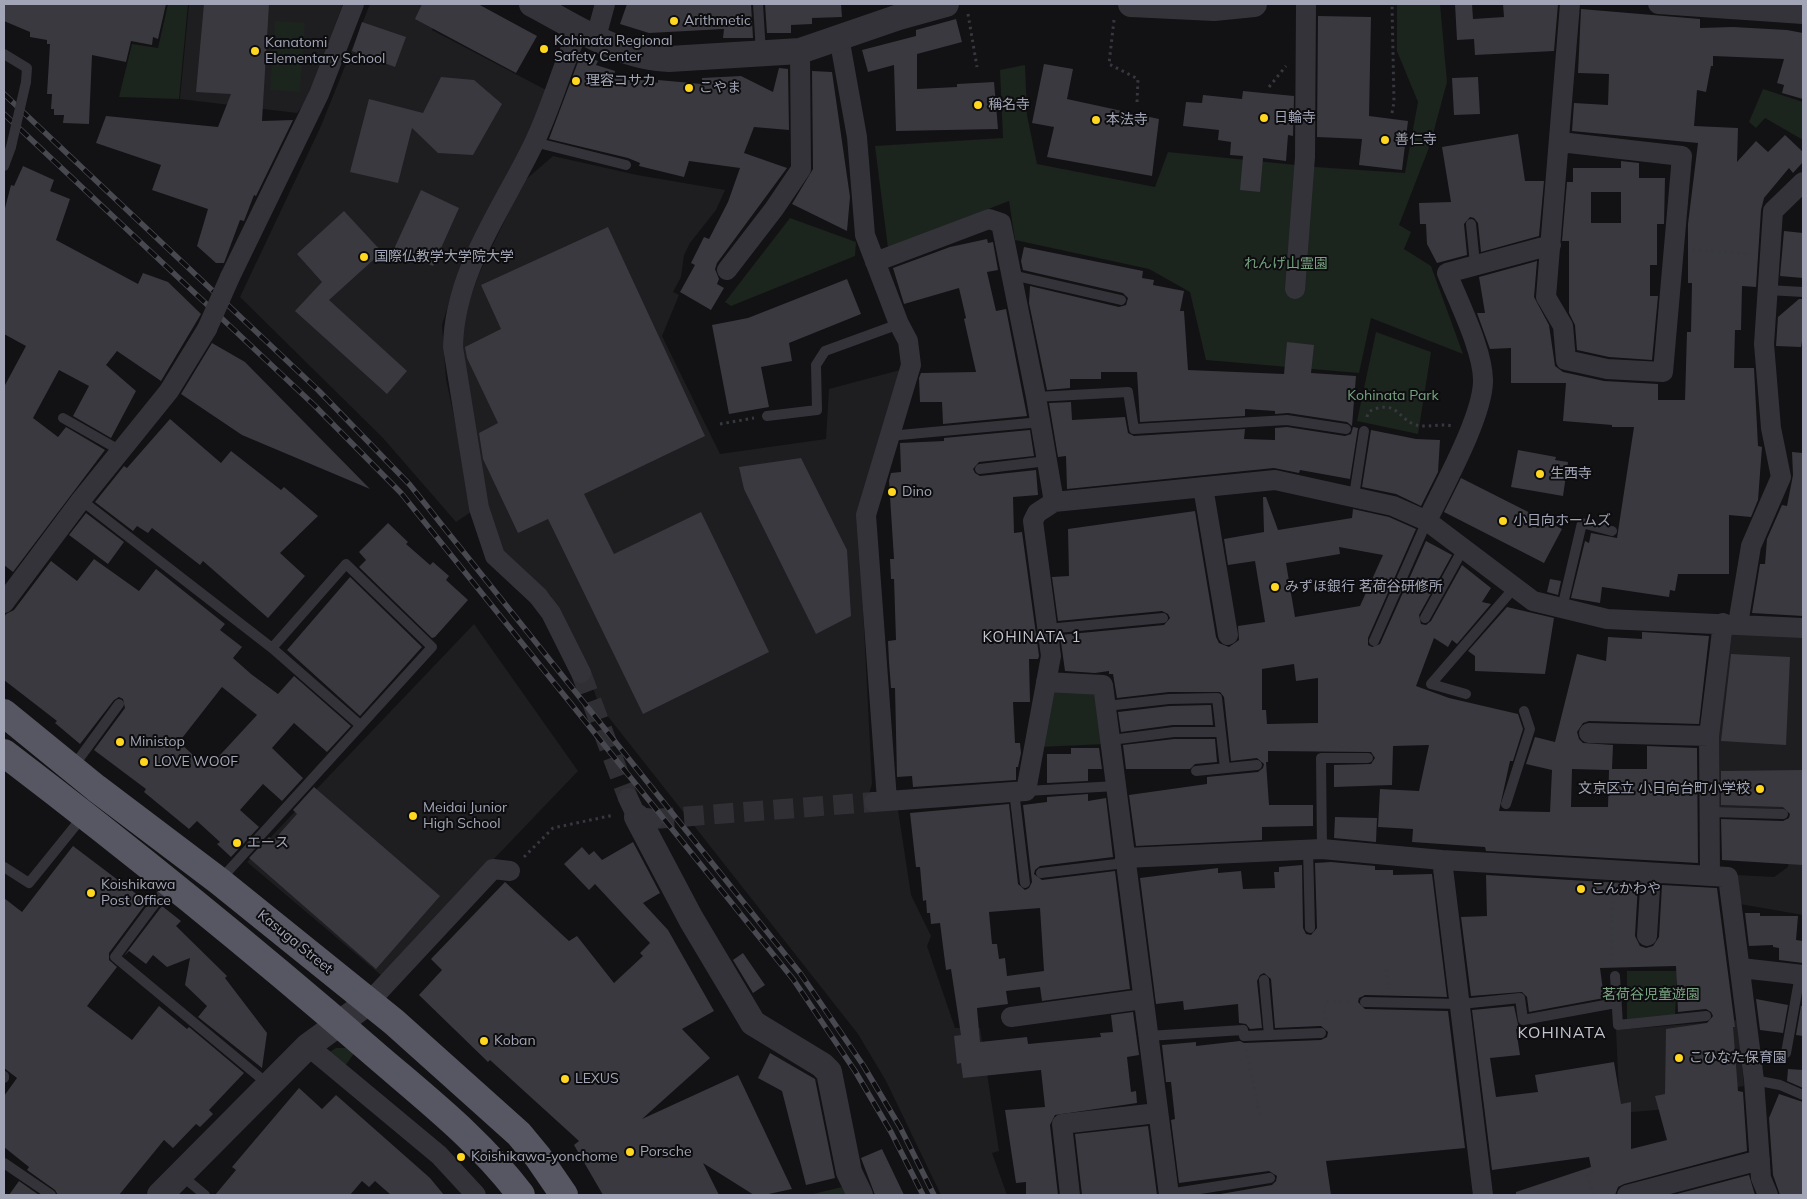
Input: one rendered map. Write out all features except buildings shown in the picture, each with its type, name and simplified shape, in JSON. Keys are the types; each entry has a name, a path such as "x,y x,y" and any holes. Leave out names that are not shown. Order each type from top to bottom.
{"highway":[{"name":"Kasuga Street","path":"4,713 72,768 219,880 370,1002 519,1134 538,1156 564,1195"},
{"path":"4,753 85,814 170,882 450,1118 504,1173 520,1195"}],"street":[{"path":"4,603 81,500 169,391 207,329 230,277 319,94 354,4"},
{"path":"532,4 587,33 648,59 800,51 839,37 898,10 957,9"},
{"path":"581,673 551,613 538,596 495,556 491,547 479,508 454,347 454,324 464,287 495,214 534,142 587,33 605,4"},
{"path":"1132,7 1214,8 1254,4"},
{"path":"1295,289 1305,157 1306,4"},
{"path":"1560,142 1682,156 1664,372 1606,369 1566,360 1563,326 1546,296 1570,4"},
{"path":"1658,4 1803,14"},
{"path":"839,37 857,137 865,235 899,324 908,341 911,365 866,515 880,801 1020,791 1046,682 1050,656 1034,521 1037,513 1054,502 1275,480 1393,506 1427,521 1533,601 1607,619 1730,623 1803,628"},
{"path":"727,270 774,209 801,169 800,51"},
{"path":"1710,876 1709,736 1730,623 1751,546 1781,477 1771,428 1764,344 1773,211 1803,182"},
{"path":"875,262 988,218 1001,223 1041,422 1054,502"},
{"path":"1427,521 1469,430 1477,410 1483,382 1475,341 1447,273 1551,245"},
{"path":"1203,487 1228,635"},
{"path":"1046,682 1103,685 1168,1195"},
{"path":"1589,733 1709,736"},
{"path":"639,811 690,919 728,980 748,1018 753,1024 822,1065 829,1072 849,1172 860,1195"},
{"path":"1125,861 1315,849 1442,860 1728,877 1754,1080 1761,1178 1768,1195"},
{"path":"1442,860 1483,1195"},
{"path":"160,1195 308,1046 370,1002 493,869 510,871"},
{"path":"1647,936 1651,873"},
{"path":"1741,968 1801,975"},
{"path":"1011,1017 1143,999"},
{"path":"308,1046 439,1155 476,1195"},
{"path":"1070,1195 1062,1124 1157,1113"},
{"path":"1630,1195 1760,1160"}],"lane":[{"path":"758,4 761,54"},
{"path":"4,54 27,68 26,82 11,147 4,166"},
{"path":"534,142 626,165"},
{"path":"1471,224 1475,264"},
{"path":"1012,275 1121,300"},
{"path":"1768,290 1803,292"},
{"path":"767,416 817,410 816,365 825,351 899,324"},
{"path":"1036,397 1128,392 1134,429 1287,420 1346,429"},
{"path":"64,418 121,451"},
{"path":"889,436 1041,422"},
{"path":"1354,496 1364,431"},
{"path":"980,469 1046,461"},
{"path":"81,500 272,648 360,725"},
{"path":"1374,641 1427,521"},
{"path":"1562,608 1582,523 1612,530"},
{"path":"1425,618 1463,548"},
{"path":"219,880 432,647 346,564 272,648"},
{"path":"1466,694 1431,684 1514,588"},
{"path":"1047,629 1163,618"},
{"path":"1106,706 1169,699 1217,698 1225,768"},
{"path":"72,768 119,704"},
{"path":"1506,804 1530,730 1524,711"},
{"path":"1111,740 1174,732 1220,732"},
{"path":"1310,928 1321,758 1368,758"},
{"path":"1196,771 1257,765"},
{"path":"1025,884 1020,791 1117,786"},
{"path":"1710,812 1783,814"},
{"path":"4,867 29,884 85,814"},
{"path":"1042,873 1125,861"},
{"path":"170,882 115,957 269,1085"},
{"path":"1786,1053 1801,975"},
{"path":"1614,976 1618,1025 1706,1016"},
{"path":"1264,980 1270,1035"},
{"path":"1365,1002 1461,1004 1520,998 1523,1020 1616,1003"},
{"path":"1148,1036 1243,1030 1244,1036 1321,1033"},
{"path":"1754,1080 1780,1085 1803,1096"},
{"path":"4,1163 51,1195"},
{"path":"181,1174 206,1195"},
{"path":"1168,1195 1270,1178"}],"path":[{"path":"1392,4 1394,102 1392,113"},
{"path":"1132,7 1109,64 1138,79 1137,103"},
{"path":"957,9 977,68"},
{"path":"1269,87 1286,65"},
{"path":"1674,249 1770,255"},
{"path":"1364,431 1368,413 1385,406 1396,409 1413,424 1432,427 1449,425 1469,430"},
{"path":"720,424 767,416"},
{"path":"510,871 553,828 639,811"},
{"path":"1614,870 1610,973 1614,976"},
{"path":"1321,1033 1325,1033 1325,1002 1365,1002"},
{"path":"1244,1036 1260,1116"},
{"path":"1594,1171 1587,1174 1594,1195"}],"shaded area":[{"name":"Kanatomi Elementary School","path":"189,4 343,4 305,103 297,113 180,99"},
{"name":"国際仏教学大学院大学","path":"370,4 445,4 432,30 546,90 528,139 451,296 442,325 446,379 474,510 456,522 383,438 240,297 321,126"},
{"path":"553,156 637,175 725,190 716,210 690,243 684,255 681,277 673,292 679,295 662,336 720,454 826,439 829,389 904,369 858,511 872,784 869,794 872,812 898,810 911,895 931,936 927,946 955,1028 980,1028 999,1151 992,1153 1007,1195 941,1195 886,1081 858,1034 599,705 587,671 551,596 498,546 484,507 460,325 479,274 523,182"},
{"name":"Meidai Junior High School","path":"474,624 578,771 382,976 247,862"},
{"name":"文京区立 小日向台町小学校","path":"1739,630 1803,634 1803,915 1740,904 1736,875 1774,877 1788,867 1792,809 1718,808 1718,737 1729,635"},
{"name":"こひなた保育園","path":"1738,1020 1744,1086 1686,1095 1680,1108 1620,1113 1616,1030"}],"green space":[{"path":"168,4 188,4 179,99 119,97 132,44 158,48"},
{"name":"れんげ山霊園","path":"1397,4 1440,4 1447,82 1430,145 1399,225 1411,232 1404,249 1431,266 1463,354 1371,318 1359,373 1206,360 1190,292 1149,269 1015,240 1009,201 888,248 875,146 1003,138 1000,70 1025,65 1027,115 1037,164 1155,187 1168,152 1315,167 1405,173 1418,102 1397,51"},
{"path":"275,21 305,23 300,92 270,90"},
{"path":"1763,89 1803,102 1803,140 1765,118 1756,128 1749,122"},
{"path":"790,218 856,242 855,256 731,306 725,302"},
{"name":"Kohinata Park","path":"1376,332 1431,352 1418,434 1357,421"},
{"path":"1099,691 1106,744 1039,747 1047,692"},
{"name":"茗荷谷児童遊園","path":"1627,971 1677,971 1675,1016 1627,1021"},
{"path":"336,1048 346,1048 355,1052 345,1066 328,1053"},
{"path":"842,1187 846,1195 809,1195"}],"tunnel":[{"path":"581,673 628,798"},
{"path":"654,819 874,802"}],"railway":[{"path":"4,94 319,391 410,485 800,973 863,1065 900,1127 934,1195"},
{"path":"4,114 314,405 401,493 793,979 855,1071 891,1132 923,1195"}],"place":[{"name":"Arithmetic","path":"674,21"},
{"name":"Kohinata Regional Safety Center","path":"544,49"},
{"name":"Kanatomi Elementary School","path":"255,51"},
{"name":"理容コサカ","path":"576,81"},
{"name":"こやま","path":"689,88"},
{"name":"稱名寺","path":"978,105"},
{"name":"日輪寺","path":"1264,118"},
{"name":"本法寺","path":"1096,120"},
{"name":"善仁寺","path":"1385,140"},
{"name":"国際仏教学大学院大学","path":"364,257"},
{"name":"生西寺","path":"1540,474"},
{"name":"Dino","path":"892,492"},
{"name":"小日向ホームズ","path":"1503,521"},
{"name":"みずほ銀行 茗荷谷研修所","path":"1275,587"},
{"name":"Ministop","path":"120,742"},
{"name":"LOVE WOOF","path":"144,762"},
{"name":"文京区立 小日向台町小学校","path":"1760,789"},
{"name":"Meidai Junior High School","path":"413,816"},
{"name":"エース","path":"237,843"},
{"name":"こんかわや","path":"1581,889"},
{"name":"Koishikawa Post Office","path":"91,893"},
{"name":"Koban","path":"484,1041"},
{"name":"こひなた保育園","path":"1679,1058"},
{"name":"LEXUS","path":"565,1079"},
{"name":"Porsche","path":"630,1152"},
{"name":"Koishikawa-yonchome","path":"461,1157"}],"district":[{"name":"KOHINATA 1","path":"1032,637"},
{"name":"KOHINATA","path":"1562,1033"}]}
